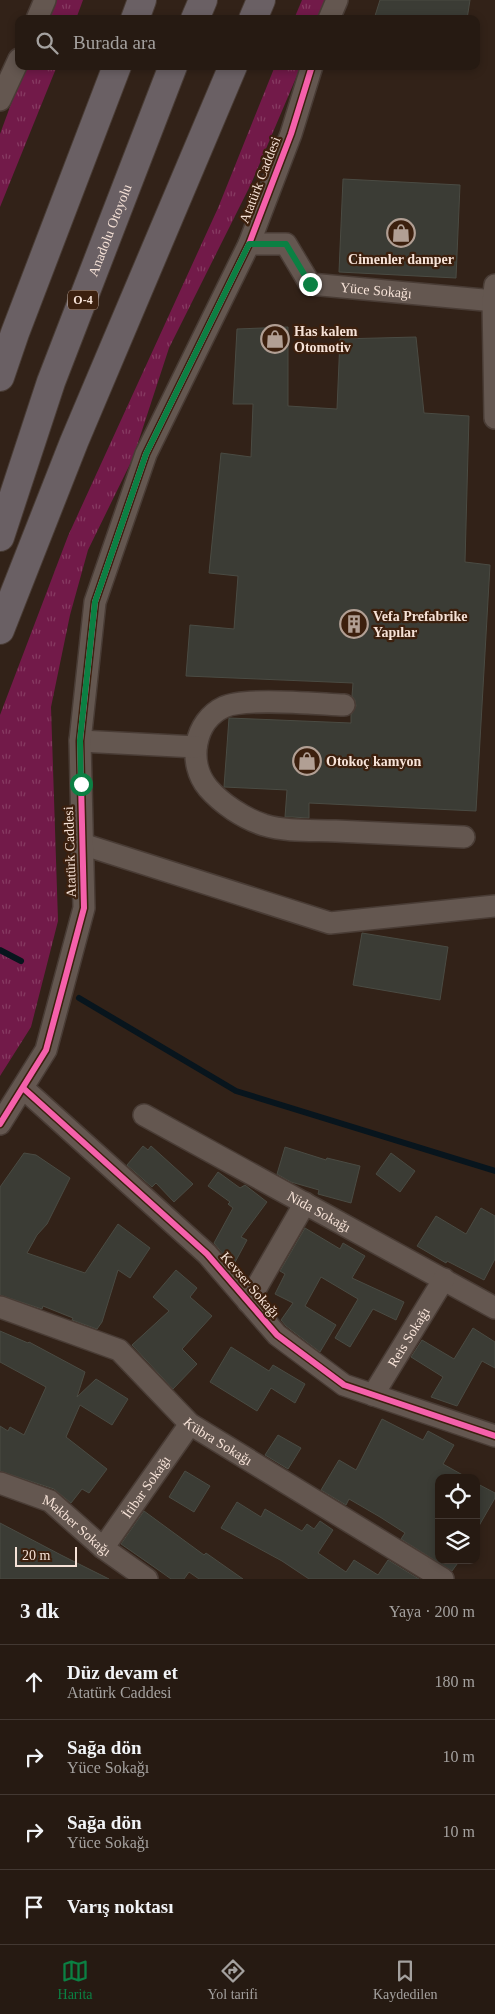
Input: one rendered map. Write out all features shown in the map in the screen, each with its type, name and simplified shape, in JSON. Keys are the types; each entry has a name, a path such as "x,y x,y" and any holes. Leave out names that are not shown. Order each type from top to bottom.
{"highway":[{"path":"136,15 142,0"},
{"path":"197,15 203,0"},
{"path":"255,15 261,0"},
{"path":"0,377 115,70"},
{"name":"Anadolu Otoyolu","path":"0,537 51,382 172,70"},
{"path":"0,630 74,442 231,70"}],"street":[{"path":"39,15 45,0"},
{"path":"331,15 337,0"},
{"path":"0,100 15,68"},
{"name":"Atatürk Caddesi","path":"0,1124 46,1050 84,908 80,740 95,602 146,454 249,244 291,134 311,70"},
{"name":"Yüce Sokağı","path":"249,244 286,244 310,284 494,295"},
{"path":"494,295 495,418"},
{"path":"344,705 240,702 232,704 208,718 198,736 196,746 199,771 208,787 230,807 250,819 265,825 298,830 464,838"},
{"path":"80,740 196,746"},
{"path":"82,844 330,923 495,906"},
{"name":"Kevser Sokağı","path":"23,1088 207,1254 277,1335 336,1380 344,1385 495,1436"},
{"name":"Nida Sokağı","path":"144,1116 495,1308"},
{"path":"248,1302 305,1203"},
{"name":"Reis Sokağı","path":"373,1395 444,1279"},
{"name":"Kübra Sokağı","path":"0,1307 119,1350 190,1424 443,1579"},
{"name":"İtibar Sokağı","path":"103,1548 190,1424"},
{"name":"Makber Sokağı","path":"0,1483 50,1501 103,1548 146,1579"}],"green space":[{"path":"53,0 83,0 77,15 47,15"},
{"path":"302,0 328,0 322,15 296,15"},
{"path":"24,70 55,70 0,207 0,134"},
{"path":"273,70 299,70 251,184 169,348 133,458 88,550 70,615 51,707 58,921 31,1027 0,1076 0,715 68,536 218,208"}],"building":[{"path":"380,0 470,0 468,15 375,15"},
{"path":"343,179 460,185 456,278 339,272"},
{"path":"288,327 288,406 337,409 340,339 416,337 424,413 469,416 465,562 490,565 476,811 309,803 309,818 285,817 287,790 224,787 229,718 351,723 351,715 356,706 352,696 353,683 186,676 190,625 234,629 238,576 209,573 221,453 251,457 253,404 233,404 237,329"},
{"path":"362,933 448,947 440,1000 353,985"},
{"path":"143,1146 148,1150 151,1146 193,1184 174,1202 156,1183 152,1187 127,1165"},
{"path":"285,1147 326,1160 327,1158 360,1166 351,1203 318,1194 319,1190 291,1182 277,1174"},
{"path":"24,1153 36,1155 70,1178 47,1224 37,1235 27,1253 85,1273 118,1224 150,1248 130,1278 118,1270 102,1322 97,1329 72,1320 73,1318 43,1306 42,1309 0,1295 0,1187"},
{"path":"391,1153 415,1171 400,1192 376,1174"},
{"path":"218,1172 240,1188 245,1185 267,1202 241,1237 247,1240 233,1266 214,1243 233,1208 228,1204 230,1202 208,1186"},
{"path":"481,1208 495,1216 495,1259 484,1280 447,1261 446,1263 417,1246 436,1216 466,1234"},
{"path":"305,1228 340,1249 343,1243 365,1256 352,1278 404,1302 396,1320 373,1309 350,1347 335,1338 358,1299 321,1277 305,1306 336,1325 320,1352 286,1326 281,1320 293,1303 275,1294 285,1274 280,1271"},
{"path":"176,1270 197,1288 190,1297 212,1316 182,1349 197,1364 173,1389 132,1345 169,1311 153,1297"},
{"path":"473,1328 495,1342 495,1368 482,1361 457,1406 431,1397 443,1377 411,1357 422,1340 454,1359"},
{"path":"0,1331 29,1342 85,1372 77,1397 96,1379 128,1399 112,1425 80,1405 66,1437 107,1469 89,1493 82,1489 71,1503 54,1489 0,1471 0,1426 8,1431 10,1427 24,1435 46,1387 0,1362"},
{"path":"231,1347 269,1371 273,1365 305,1384 295,1403 271,1388 257,1411 210,1382"},
{"path":"382,1419 423,1440 428,1431 454,1445 443,1464 461,1474 435,1474 435,1560 401,1539 405,1533 380,1517 349,1499 346,1505 321,1490 339,1460 356,1470"},
{"path":"278,1435 301,1448 288,1469 265,1455"},
{"path":"185,1471 210,1486 194,1512 169,1497"},
{"path":"480,1485 495,1493 495,1498 480,1524"},
{"path":"237,1502 261,1517 265,1509 302,1531 307,1524 314,1529 320,1521 333,1530 318,1553 346,1572 354,1560 378,1575 388,1560 419,1579 309,1579 282,1561 221,1528"},
{"path":"144,1511 204,1555 206,1553 243,1579 199,1579 189,1572 184,1579 171,1579 121,1544"},
{"path":"0,1523 61,1555 109,1579 0,1579"},
{"path":"441,1564 457,1564 452,1571"}],"waterway":[{"path":"0,950 21,961"},
{"path":"79,998 236,1091 495,1171"}],"cycle path":[{"path":"0,1124 46,1050 84,908 80,741 95,602 146,454 249,244 291,134 311,70"},
{"path":"23,1088 207,1254 277,1335 344,1385 495,1436"}],"place":[{"name":"Cimenler damper","path":"401,233"},
{"name":"Has kalem Otomotiv","path":"275,339"},
{"name":"Vefa Prefabrike Yapılar","path":"354,624"},
{"name":"Otokoç kamyon","path":"307,761"}],"route":[{"path":"81,784 80,740 95,602 146,454 249,244 286,244 310,284"}]}
